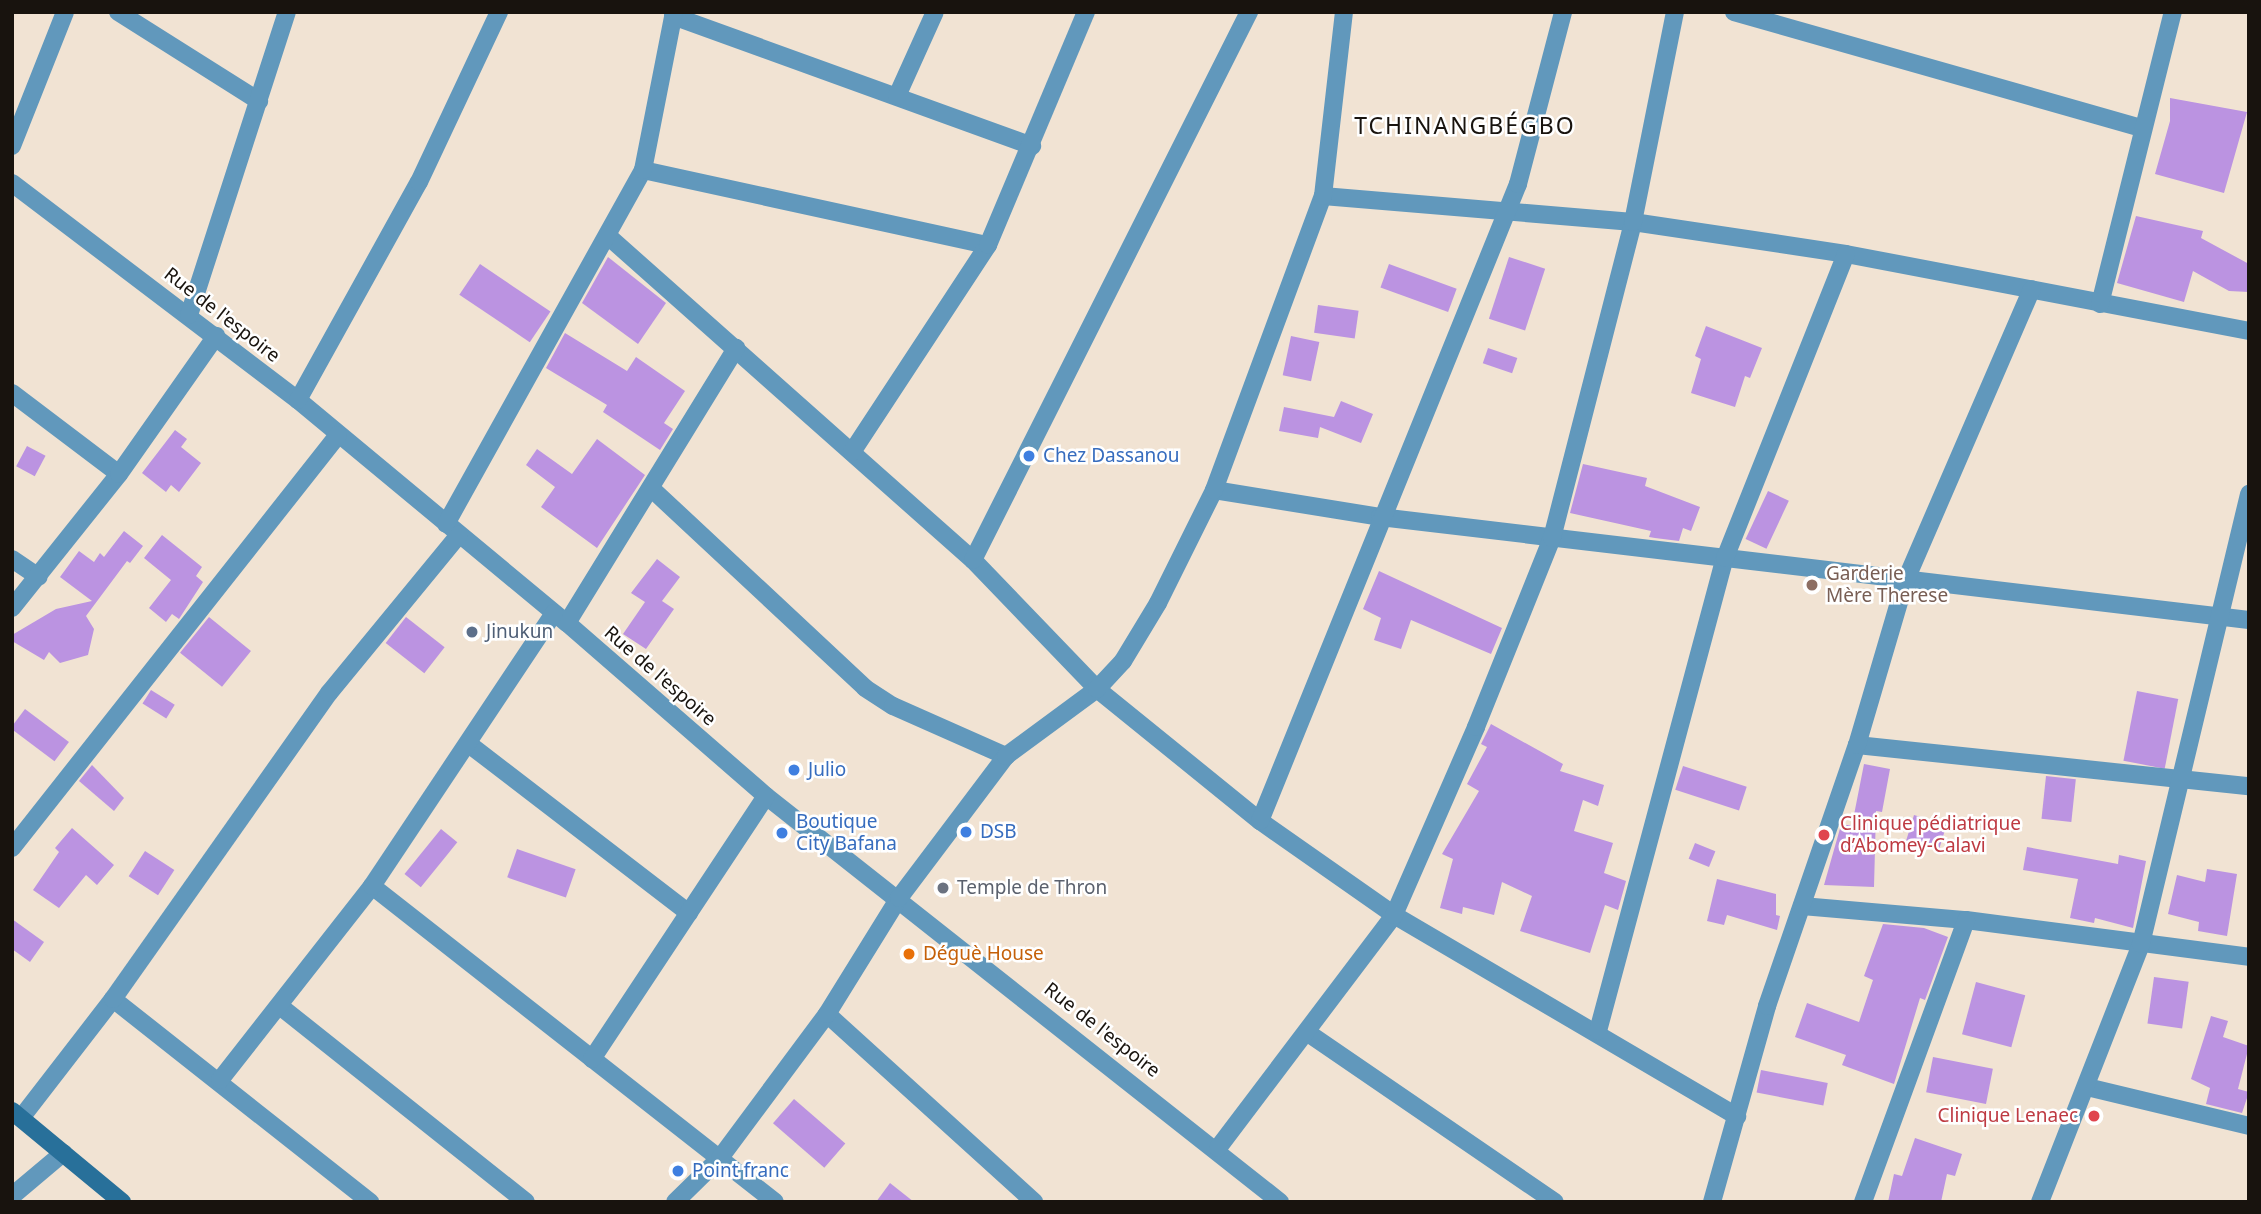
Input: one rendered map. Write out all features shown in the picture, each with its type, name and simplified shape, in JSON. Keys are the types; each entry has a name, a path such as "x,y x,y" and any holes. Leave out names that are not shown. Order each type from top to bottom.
{"main road":[{"path":"17,1114 121,1202"}],"street":[{"path":"12,146 65,12"},
{"path":"118,12 259,101"},
{"path":"189,315 287,12"},
{"path":"298,400 419,182 499,12"},
{"path":"897,96 935,12"},
{"path":"852,452 988,245 1032,146 1086,12"},
{"path":"973,560 1249,12"},
{"path":"675,1202 720,1158 827,1014 899,898 1006,755 1097,689 1123,661 1158,603 1214,490 1323,196 1344,12"},
{"path":"1260,821 1530,146 1563,12"},
{"path":"1218,1148 1308,1033 1394,915 1552,538 1633,222 1675,12"},
{"path":"1734,12 2141,128"},
{"path":"2100,304 2141,128 2173,12"},
{"path":"17,1114 113,999 329,693 452,530 643,170 673,14 1032,146"},
{"path":"643,170 988,245"},
{"name":"Rue de l'espoire","path":"16,193 189,315 298,400 561,618 765,796 1218,1148 1280,1202"},
{"path":"1323,196 1633,222 1846,254 2249,331"},
{"path":"609,237 973,560 1097,689 1260,821 1394,915 1598,1031 1737,1116"},
{"path":"1598,1031 1725,558 1846,254"},
{"path":"1712,1202 1802,906 1857,745 1905,582 2032,289"},
{"path":"12,608 119,474 216,336"},
{"path":"220,1080 281,1007 372,886 653,490 736,348"},
{"path":"12,393 119,474"},
{"path":"12,848 338,435"},
{"path":"653,490 865,688 893,706 1006,755"},
{"path":"1214,490 1380,517 1905,582 2249,620"},
{"path":"2040,1202 2141,944 2184,777 2249,494"},
{"path":"12,559 39,577"},
{"path":"470,745 689,914"},
{"path":"1857,745 2184,777 2249,786"},
{"path":"592,1059 765,796"},
{"path":"372,886 775,1202"},
{"path":"1802,906 1966,920 2249,957"},
{"path":"1863,1202 1966,920"},
{"path":"113,999 220,1080 370,1202"},
{"path":"281,1007 526,1202"},
{"path":"827,1014 1034,1202"},
{"path":"1308,1033 1555,1202"},
{"path":"2087,1087 2249,1126"},
{"path":"12,1196 63,1153"}],"building":[{"path":"2170,98 2247,112 2224,193 2155,174 2170,121"},
{"path":"2136,216 2203,231 2201,238 2249,264 2249,292 2229,291 2193,271 2184,302 2117,283"},
{"path":"608,257 666,303 638,344 582,303"},
{"path":"1509,257 1545,269 1525,331 1489,319"},
{"path":"480,264 550,312 530,342 459,295"},
{"path":"1389,264 1457,289 1448,312 1380,287"},
{"path":"1318,305 1359,311 1355,338 1314,333"},
{"path":"1706,326 1762,348 1750,378 1745,376 1735,407 1691,393 1701,359 1695,356"},
{"path":"565,333 627,371 636,357 685,391 664,423 673,429 660,450 603,412 607,405 546,368"},
{"path":"1291,336 1319,342 1311,381 1283,375"},
{"path":"1488,348 1517,358 1512,373 1483,363"},
{"path":"1341,401 1373,414 1361,443 1320,427 1318,438 1279,431 1284,407 1334,417"},
{"path":"175,430 187,439 181,447 201,463 179,492 171,485 166,492 142,473"},
{"path":"597,439 645,475 597,548 541,507 555,487 526,465 537,449 572,474"},
{"path":"27,446 46,456 35,476 16,466"},
{"path":"1583,464 1647,478 1645,486 1700,507 1691,531 1683,528 1679,541 1655,538 1649,537 1651,531 1570,513"},
{"path":"1768,491 1789,501 1766,549 1746,539"},
{"path":"124,531 143,546 130,563 127,561 86,616 94,629 88,655 60,663 49,652 44,660 12,641 12,635 56,609 92,601 60,577 79,551 94,562 100,553 104,557"},
{"path":"162,535 202,567 196,576 203,582 179,619 172,614 166,622 149,608 171,580 144,558"},
{"path":"657,559 680,577 662,601 674,609 646,649 623,634 645,602 631,593"},
{"path":"1379,571 1502,628 1491,654 1411,620 1401,649 1374,640 1381,618 1363,609"},
{"path":"209,617 251,651 222,687 180,653"},
{"path":"406,617 445,647 424,673 386,643"},
{"path":"151,690 175,705 166,718 143,704"},
{"path":"2137,691 2178,699 2165,769 2123,761"},
{"path":"25,709 69,742 54,761 12,729"},
{"path":"1491,724 1563,764 1560,771 1604,785 1598,806 1583,800 1574,831 1613,843 1604,873 1626,881 1618,910 1605,905 1590,953 1520,931 1532,896 1502,882 1494,915 1463,907 1462,914 1440,908 1453,859 1442,854 1479,791 1467,784 1487,747 1481,744"},
{"path":"1864,764 1890,769 1882,812 1876,811 1874,887 1824,885 1841,825 1852,825"},
{"path":"92,765 124,798 114,811 79,781"},
{"path":"1683,766 1747,787 1739,810 1675,790"},
{"path":"2046,776 2076,779 2071,822 2042,819"},
{"path":"1914,815 1947,825 1939,851 1906,841"},
{"path":"72,828 114,865 97,885 86,875 59,908 33,890 59,852 55,848"},
{"path":"441,829 457,842 421,887 404,874"},
{"path":"1695,843 1715,851 1709,867 1689,859"},
{"path":"2027,847 2118,864 2119,855 2146,861 2133,928 2095,918 2094,923 2070,918 2078,879 2023,870"},
{"path":"517,849 576,869 566,898 507,877"},
{"path":"145,851 174,870 158,895 129,876"},
{"path":"2207,869 2237,874 2227,936 2198,931 2199,922 2168,914 2177,875 2205,882"},
{"path":"1717,879 1776,894 1776,915 1780,916 1777,930 1727,915 1724,925 1707,921"},
{"path":"12,919 44,942 30,962 12,949"},
{"path":"1883,924 1924,928 1948,937 1925,1000 1920,998 1894,1084 1842,1065 1846,1055 1795,1037 1807,1003 1859,1022 1873,980 1864,976"},
{"path":"2154,977 2189,982 2182,1028 2147,1024"},
{"path":"1976,982 2025,995 2011,1047 1962,1034"},
{"path":"2211,1016 2228,1021 2223,1037 2249,1046 2238,1089 2249,1092 2242,1113 2206,1104 2210,1088 2191,1079"},
{"path":"1933,1057 1993,1069 1986,1104 1926,1092"},
{"path":"1761,1070 1828,1083 1823,1106 1757,1093"},
{"path":"794,1099 845,1144 824,1168 773,1123"},
{"path":"1915,1138 1962,1154 1955,1176 1947,1174 1941,1202 1888,1202 1894,1174 1902,1176"},
{"path":"890,1183 914,1202 876,1202"}],"place":[{"name":"Chez Dassanou","path":"1029,456"},
{"name":"Garderie Mère Therese","path":"1812,585"},
{"name":"Jinukun","path":"472,632"},
{"name":"Julio","path":"794,770"},
{"name":"DSB","path":"966,832"},
{"name":"Boutique City Bafana","path":"782,833"},
{"name":"Clinique pédiatrique d’Abomey-Calavi","path":"1824,835"},
{"name":"Temple de Thron","path":"943,888"},
{"name":"Déguè House","path":"909,954"},
{"name":"Clinique Lenaec","path":"2094,1116"},
{"name":"Point franc","path":"678,1171"}],"district":[{"name":"TCHINANGBÉGBO","path":"1465,125"}]}
